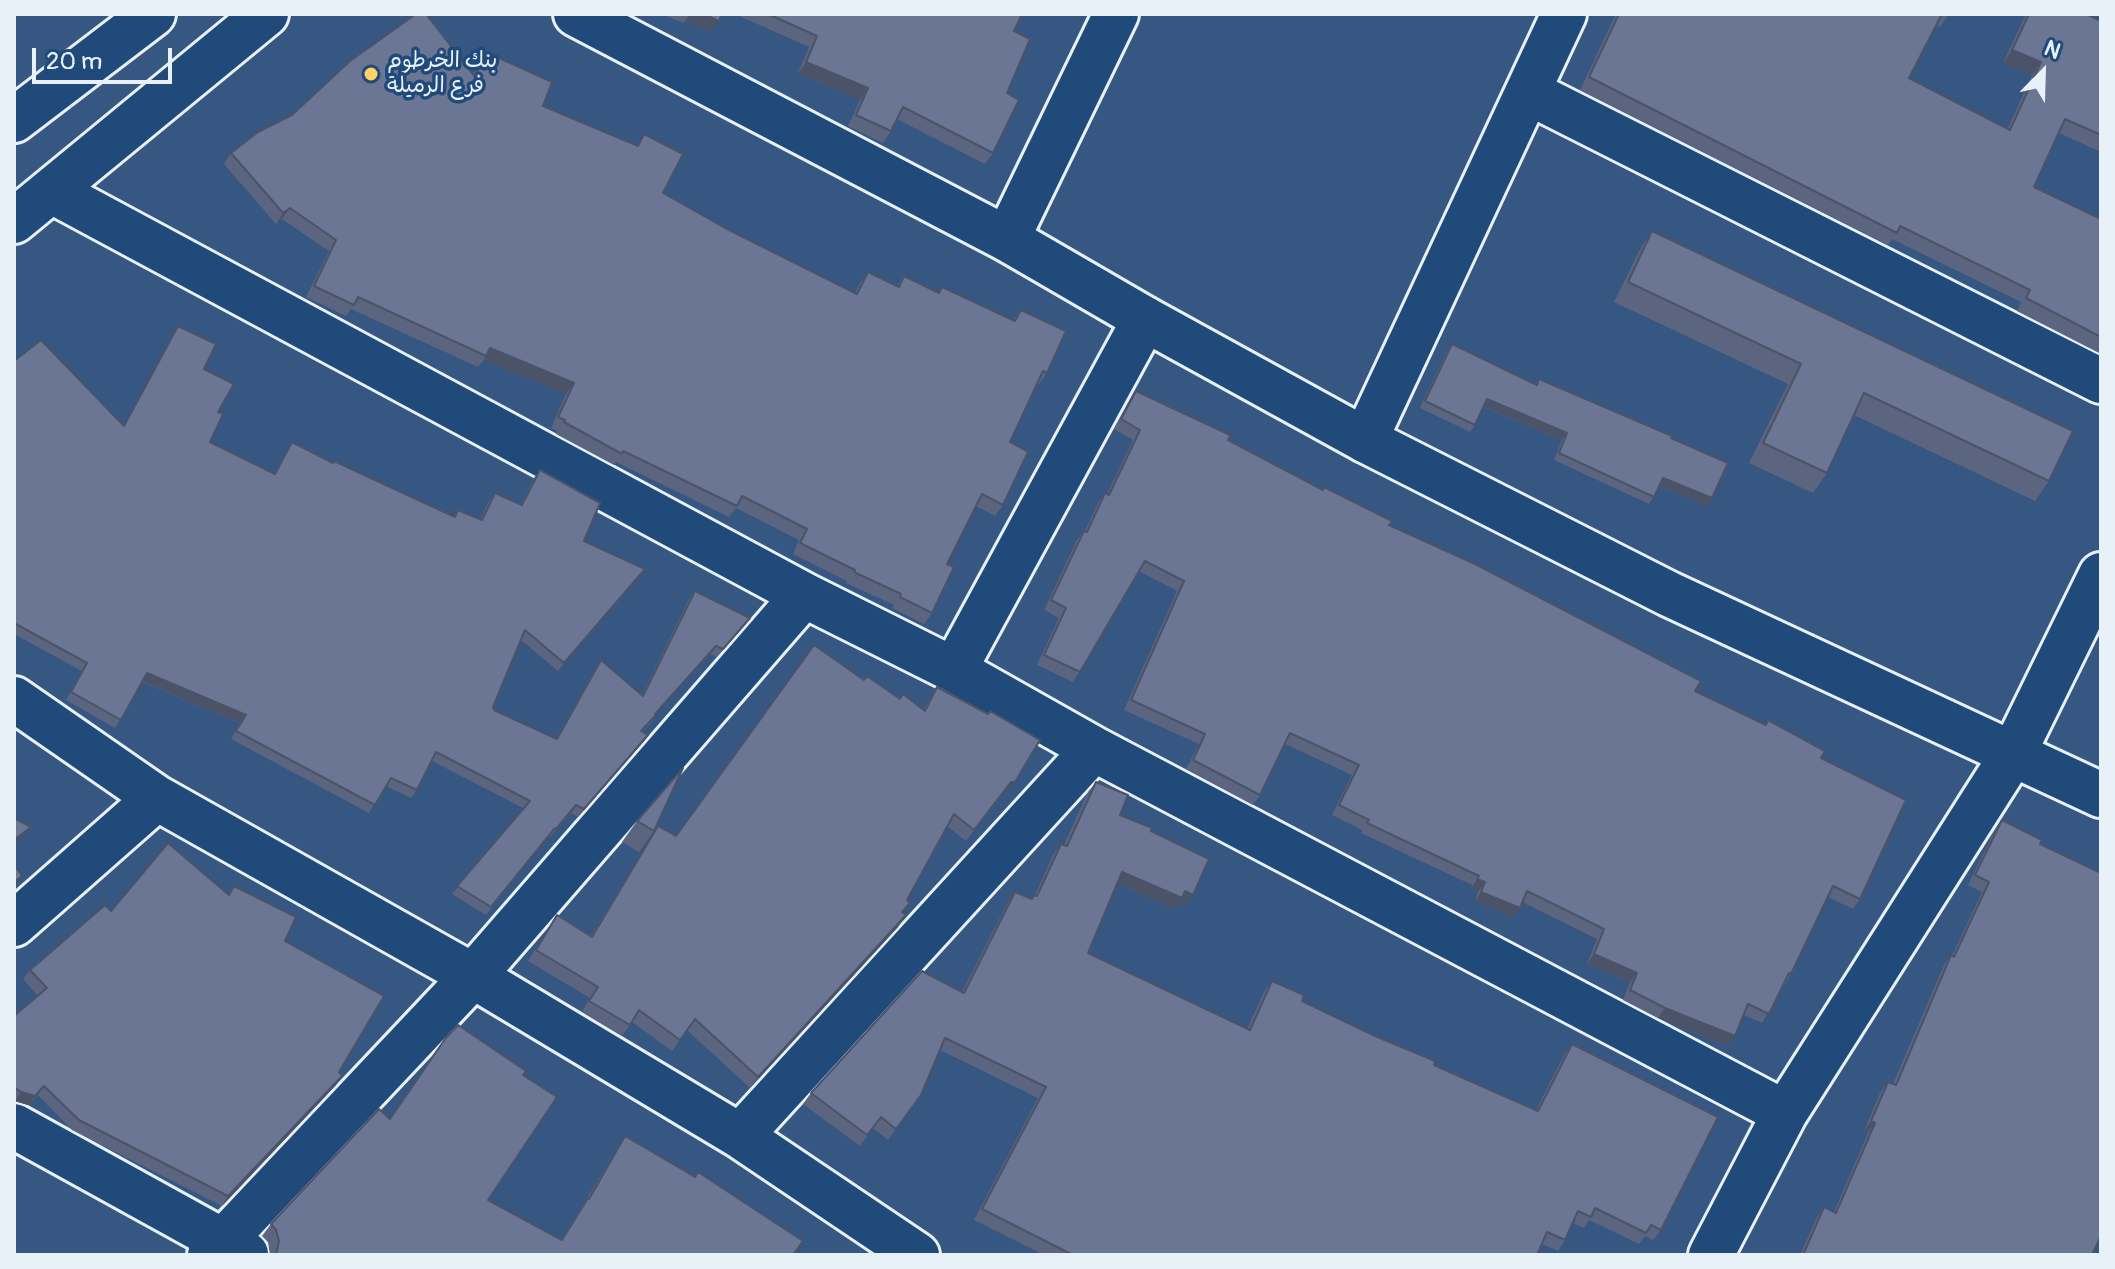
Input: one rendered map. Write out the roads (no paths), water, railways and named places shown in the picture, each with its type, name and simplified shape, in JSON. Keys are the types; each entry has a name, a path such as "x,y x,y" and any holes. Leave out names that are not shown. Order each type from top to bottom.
{"street":[{"path":"14,120 153,14"},
{"path":"14,221 266,14"},
{"path":"576,14 1007,239 1365,440 1669,594 2101,795"},
{"path":"1007,239 1116,14"},
{"path":"1365,440 1564,14"},
{"path":"1528,92 2101,381"},
{"path":"52,191 804,595 954,670 1094,749 1785,1113"},
{"path":"954,670 1145,319"},
{"path":"1711,1255 1785,1113 2013,754 2101,575"},
{"path":"14,1126 226,1250 473,976 804,595"},
{"path":"14,699 157,798 473,976 740,1136 917,1255"},
{"path":"740,1136 1094,749"},
{"path":"14,924 157,798"}],"place":[{"name":"بنك الخرطوم فرع الرميلة","path":"371,74"}]}
